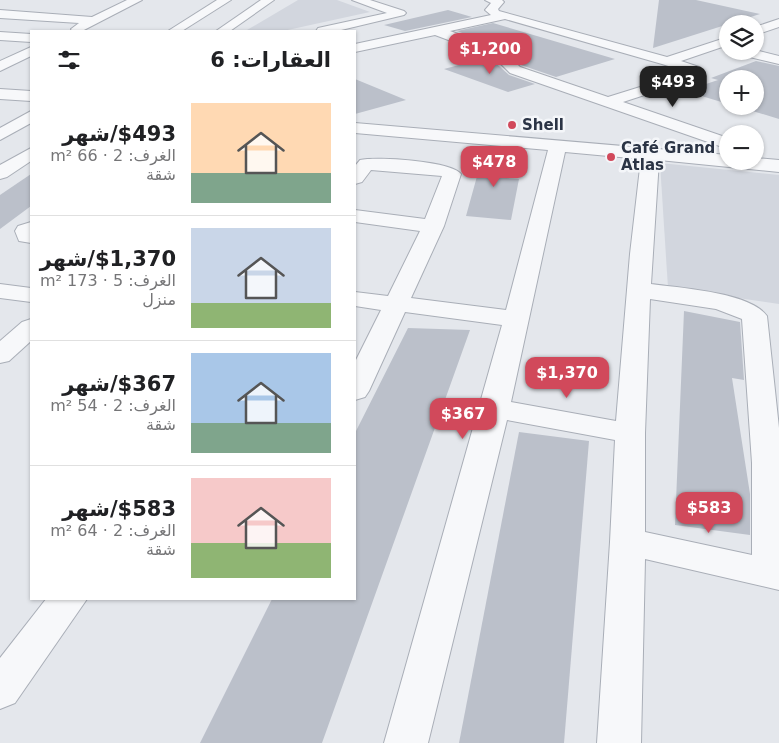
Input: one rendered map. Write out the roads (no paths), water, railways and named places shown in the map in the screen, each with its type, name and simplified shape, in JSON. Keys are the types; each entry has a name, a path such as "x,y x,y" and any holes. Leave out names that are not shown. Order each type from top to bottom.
{"street":[{"path":"74,30 136,0"},
{"path":"176,30 225,0"},
{"path":"223,30 268,0"},
{"path":"326,30 400,13 358,0"},
{"path":"491,0 498,2 491,11 504,16 667,61 694,72 608,102"},
{"path":"24,15 48,5"},
{"path":"0,14 94,21"},
{"path":"356,48 504,16"},
{"path":"764,28 779,23"},
{"path":"434,30 499,54 515,70 719,141"},
{"path":"0,36 30,38"},
{"path":"667,61 719,46"},
{"path":"0,67 30,52"},
{"path":"764,56 779,60"},
{"path":"0,94 30,96"},
{"path":"0,134 30,117"},
{"path":"356,128 719,160"},
{"path":"406,743 496,409 558,146"},
{"path":"0,174 30,154"},
{"path":"619,743 628,542 630,433 639,290 651,154"},
{"path":"764,156 779,161"},
{"path":"356,177 366,164 451,171 452,174 432,226 356,389"},
{"path":"764,165 779,166"},
{"path":"356,216 432,226"},
{"path":"30,229 26,231 27,236 30,237"},
{"path":"628,542 774,574 772,452 754,316 748,310 731,305 639,290"},
{"path":"0,291 30,295"},
{"path":"356,299 518,319"},
{"path":"0,354 30,328"},
{"path":"496,409 630,433"},
{"path":"0,690 67,600"}],"place":[{"name":"Shell","path":"512,125"},
{"name":"Café Grand Atlas","path":"611,157"}]}
